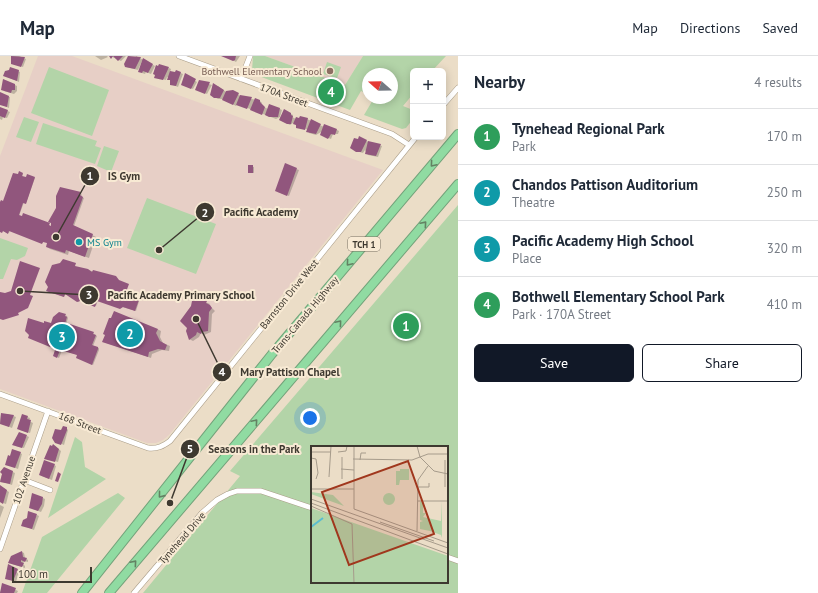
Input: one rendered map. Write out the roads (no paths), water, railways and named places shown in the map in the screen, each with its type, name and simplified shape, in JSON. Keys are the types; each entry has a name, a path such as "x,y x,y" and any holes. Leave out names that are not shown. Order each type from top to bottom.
{"highway":[{"name":"Trans-Canada Highway","path":"82,593 272,354 458,134"},
{"path":"109,593 458,184"}],"street":[{"name":"170A Street","path":"179,56 392,134 409,145"},
{"path":"241,79 250,56"},
{"path":"444,104 458,88"},
{"name":"Barnston Drive West","path":"160,447 170,441 413,140"},
{"name":"168 Street","path":"0,394 148,448 160,447"},
{"name":"102 Avenue","path":"0,549 48,411"},
{"path":"24,480 50,490"},
{"name":"Tynehead Drive","path":"134,593 202,513 217,500 237,491 260,491 311,508"},
{"path":"448,557 458,561"}],"place":[{"name":"Bothwell Elementary School","path":"330,71"},
{"name":"Bothwell Elementary School Park","path":"331,92"},
{"name":"IS Gym","path":"56,237"},
{"name":"MS Gym","path":"79,242"},
{"name":"Pacific Academy","path":"159,250"},
{"name":"Pacific Academy Primary School","path":"20,291"},
{"name":"Mary Pattison Chapel","path":"196,319"},
{"name":"Tynehead Regional Park","path":"406,326"},
{"name":"Chandos Pattison Auditorium","path":"130,334"},
{"name":"Pacific Academy High School","path":"62,337"},
{"name":"Seasons in the Park","path":"170,503"}]}
